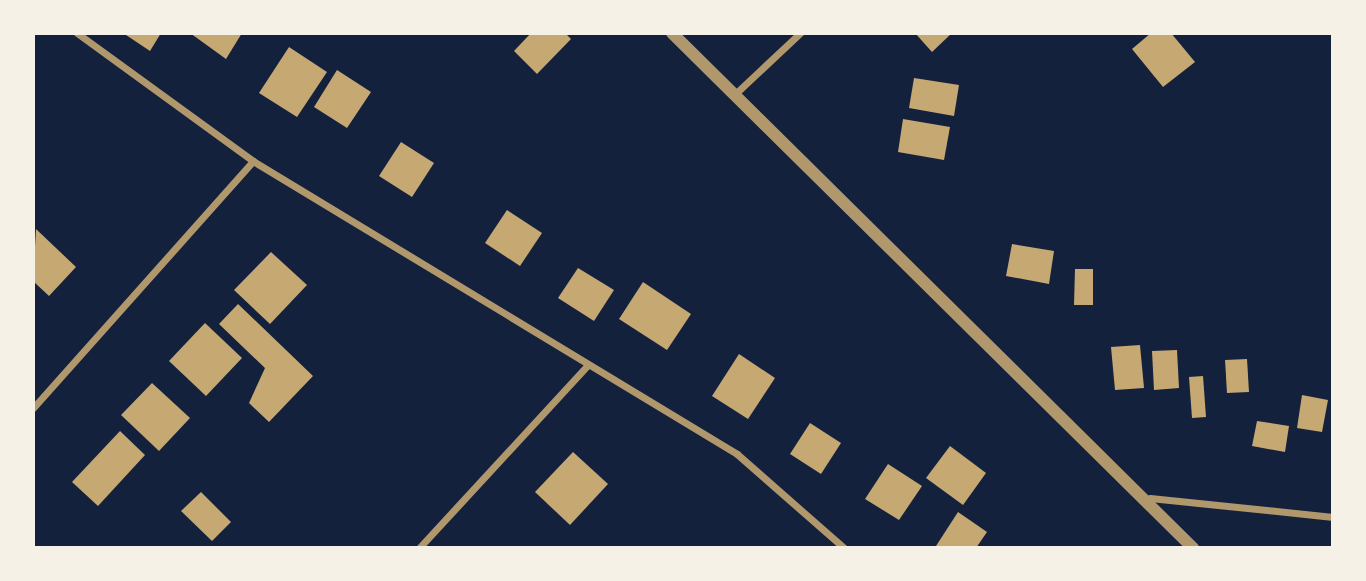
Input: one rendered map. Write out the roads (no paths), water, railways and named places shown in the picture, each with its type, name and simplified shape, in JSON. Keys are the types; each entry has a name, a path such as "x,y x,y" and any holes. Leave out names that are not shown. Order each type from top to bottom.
{"street":[{"path":"77,33 253,161 587,366 737,454 844,548"},
{"path":"672,33 1150,498 1193,547"},
{"path":"734,95 800,33"},
{"path":"33,408 253,161"},
{"path":"419,548 587,366"},
{"path":"1150,498 1333,517"}]}
